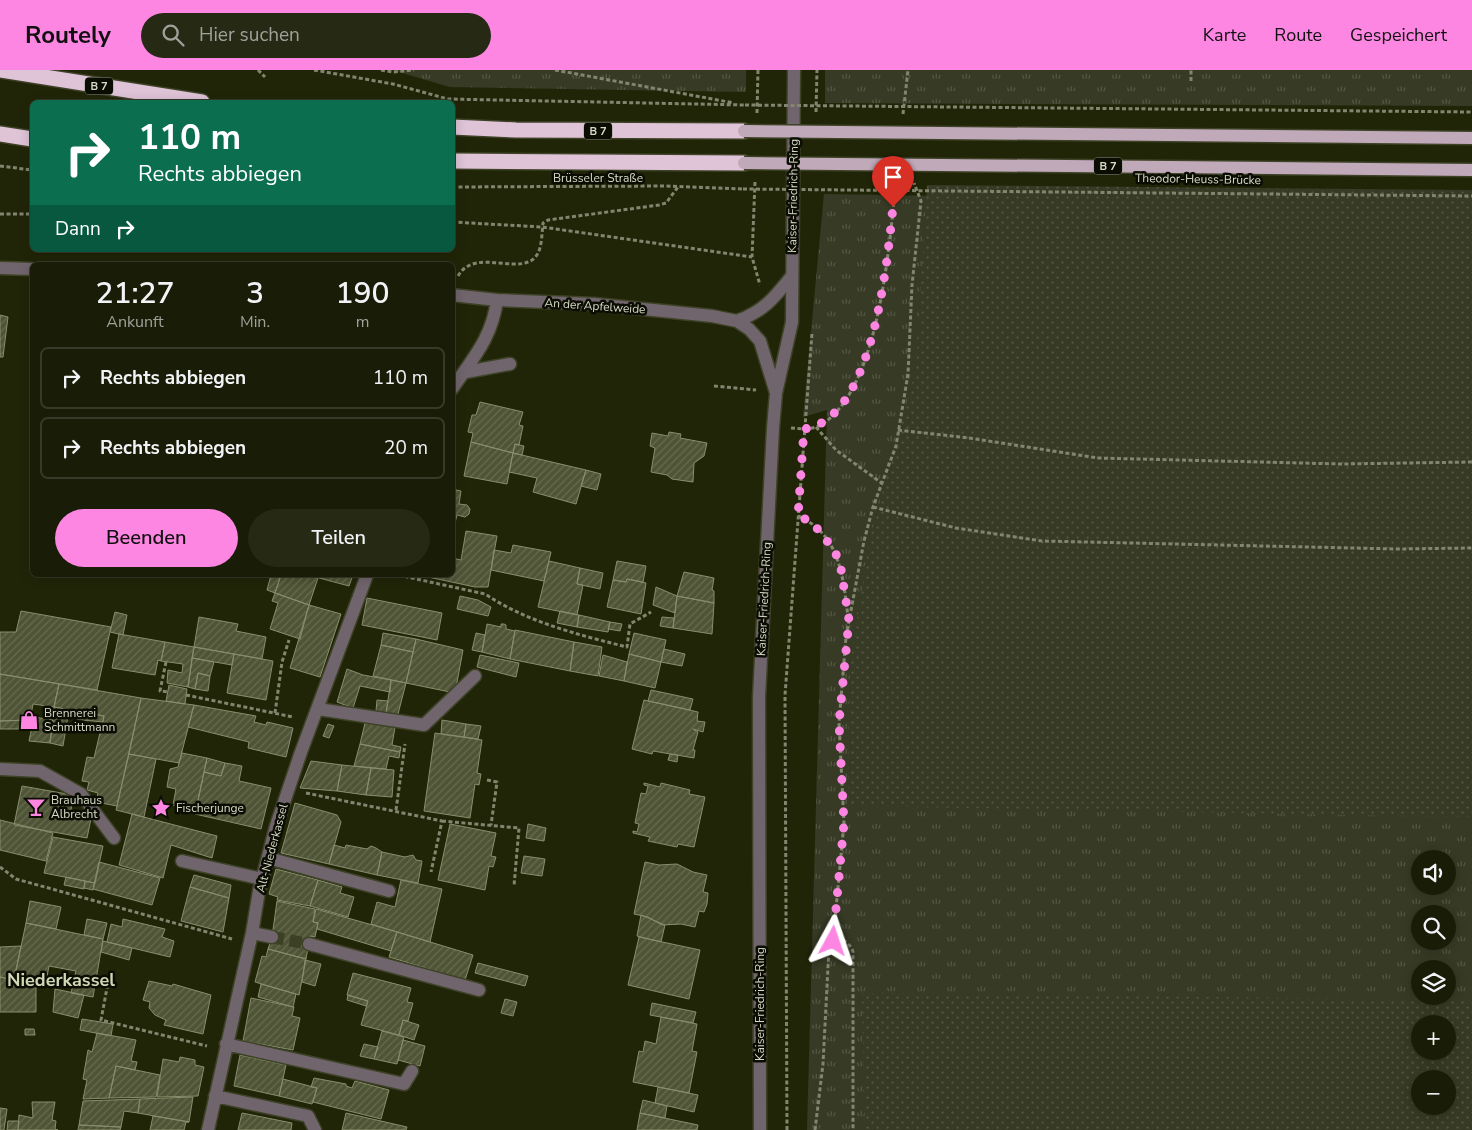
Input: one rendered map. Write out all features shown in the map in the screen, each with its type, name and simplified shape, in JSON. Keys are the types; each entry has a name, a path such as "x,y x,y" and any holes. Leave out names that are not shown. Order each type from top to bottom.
{"highway":[{"name":"B 7","path":"1,70 189,100"},
{"name":"B 7","path":"455,127 516,130 744,131"},
{"path":"0,134 30,139"},
{"name":"B 7","path":"455,161 744,163"}],"main road":[{"name":"B 7","path":"744,131 1472,138"},
{"name":"Theodor-Heuss-Brücke","path":"744,163 1472,170"}],"street":[{"name":"Kaiser-Friedrich-Ring","path":"760,1130 759,697 776,392 792,322 794,70"},
{"path":"0,268 30,269"},
{"path":"737,321 753,315 768,305 792,277"},
{"name":"An der Apfelweide","path":"455,288 497,300 594,304 712,316 737,321 749,329 760,341 776,392"},
{"path":"455,386 487,338 494,321 497,300"},
{"path":"466,372 510,364"},
{"name":"Alt-Niederkassel","path":"208,1130 268,858 288,789 366,577"},
{"path":"318,709 424,725 475,676"},
{"path":"0,769 40,771 81,794 114,838"},
{"path":"268,858 389,891"},
{"path":"182,861 262,879"},
{"path":"251,938 272,937"},
{"path":"309,944 480,990"},
{"path":"226,1047 404,1084 412,1071"},
{"path":"216,1096 308,1116 315,1130"}],"path":[{"path":"258,70 265,77"},
{"path":"314,70 393,84 448,100"},
{"path":"381,70 393,72 414,70"},
{"path":"555,70 745,106"},
{"path":"902,120 908,70"},
{"path":"1191,70 1191,81"},
{"path":"455,100 745,106 1472,112"},
{"path":"0,166 30,170"},
{"path":"815,1130 824,1064 829,948 833,941 844,823 839,723 849,620 864,541 873,507 896,446 908,374 912,285 922,201 910,175"},
{"path":"804,429 816,427 824,423 842,406 855,382 877,322 885,284 896,178"},
{"name":"Brüsseler Straße","path":"455,187 678,187 743,189"},
{"path":"455,286 466,266 484,261 520,264 533,259 539,252 543,222 659,205 666,203 678,187"},
{"name":"Theodor-Heuss-Brücke","path":"743,189 1472,196"},
{"path":"0,214 30,214"},
{"path":"455,222 542,228 752,258"},
{"path":"787,1130 785,695 812,323"},
{"path":"714,386 748,390"},
{"path":"816,427 836,450 883,484"},
{"path":"898,430 969,438 1098,458 1341,464 1472,462"},
{"path":"873,507 956,528 1042,541 1398,549 1472,548"},
{"path":"798,516 812,522 835,551 841,569 849,620"},
{"path":"407,577 486,594 497,602 572,634 627,646 630,624 651,612"},
{"path":"275,713 282,662 289,640"},
{"path":"166,662 160,691 168,692"},
{"path":"186,695 313,721"},
{"path":"396,810 405,744"},
{"path":"487,780 497,782 491,825"},
{"path":"288,789 442,821 519,828 514,886"},
{"path":"431,872 442,821"},
{"path":"0,867 16,879 118,906 222,937 251,938"},
{"path":"833,941 843,939 852,948 853,952 853,1130"},
{"path":"110,972 101,1020 226,1047"}],"green space":[{"path":"392,70 746,70 746,92 450,87"},
{"path":"825,70 1472,70 1472,106 825,103"},
{"path":"927,185 1472,190 1472,817 848,806 850,667 869,542 916,369"},
{"path":"824,194 1472,205 1472,1130 807,1130 827,410 803,417"},
{"path":"862,993 1411,999 1411,1005 1456,1005 1456,1000 1472,1000 1472,1130 865,1130"}],"building":[{"path":"0,315 8,317 3,357 0,357"},
{"path":"480,402 523,412 519,425 523,426 519,445 515,444 513,453 471,442 473,433 468,432 472,415 476,415"},
{"path":"669,432 681,434 680,438 707,443 704,456 694,463 693,482 672,479 667,475 651,472 655,448 650,446 652,433 668,436"},
{"path":"471,442 513,453 507,484 464,476"},
{"path":"515,444 524,446 522,455 513,453"},
{"path":"513,453 586,470 576,504 533,492 537,478 509,472"},
{"path":"586,470 601,474 597,490 581,486"},
{"path":"455,490 461,491 459,504 467,505 470,509 469,514 465,517 457,515 455,523"},
{"path":"466,531 497,536 488,587 475,587 428,577 455,577 455,559 461,560"},
{"path":"513,545 551,552 544,581 491,570 494,550 511,553"},
{"path":"549,561 580,568 577,584 583,585 577,615 538,607"},
{"path":"617,561 646,566 643,582 627,579 626,582 613,580"},
{"path":"580,568 603,573 600,589 577,584"},
{"path":"684,572 714,578 712,590 714,591 714,603 677,596"},
{"path":"270,577 280,577 275,593 267,590"},
{"path":"280,577 318,577 309,605 275,593"},
{"path":"319,577 352,577 349,586"},
{"path":"627,579 646,583 641,614 607,607 613,580 626,582"},
{"path":"656,587 677,596 675,613 653,605"},
{"path":"275,593 309,605 300,639 270,629 278,603 272,601"},
{"path":"460,596 478,600 491,607 488,616 457,609"},
{"path":"677,596 714,603 712,634 673,628"},
{"path":"367,598 442,613 437,640 362,625"},
{"path":"309,605 341,614 320,677 290,668"},
{"path":"21,611 111,627 97,690 0,674 0,632 16,632"},
{"path":"560,611 579,615 577,627 557,623"},
{"path":"115,612 127,615 123,635 110,632"},
{"path":"579,615 610,622 608,632 577,627"},
{"path":"199,617 238,624 236,631 266,637 262,659 194,647"},
{"path":"662,617 674,618 673,628 660,626"},
{"path":"610,622 622,624 620,631 608,629"},
{"path":"487,624 501,627 501,624 504,624 506,629 515,631 510,659 482,652"},
{"path":"515,630 574,642 570,671 510,659"},
{"path":"383,633 416,639 413,652 381,645"},
{"path":"476,633 485,635 482,652 472,650"},
{"path":"634,633 666,640 661,662 629,654"},
{"path":"119,634 165,642 161,661 158,660 155,675 112,668"},
{"path":"416,639 463,650 455,693 406,683"},
{"path":"165,642 194,647 188,687 167,683 168,670 182,673 183,664 161,661"},
{"path":"574,642 602,647 598,676 570,671"},
{"path":"381,645 413,652 406,683 373,676"},
{"path":"194,647 234,654 232,665 192,658"},
{"path":"664,649 685,654 682,666 661,662"},
{"path":"234,654 273,661 266,700 227,693"},
{"path":"629,654 661,662 655,688 624,681"},
{"path":"480,655 519,663 516,677 477,667"},
{"path":"603,655 627,662 624,681 599,676"},
{"path":"192,658 214,662 210,676 198,673 195,689 188,687"},
{"path":"347,669 363,675 391,680 390,692 360,686 353,708 337,702"},
{"path":"198,673 210,676 208,691 195,689"},
{"path":"0,674 59,684 54,707 33,704 30,720 0,721"},
{"path":"391,680 406,683 398,714 386,713"},
{"path":"59,684 141,698 117,806 96,802 98,793 87,790 89,782 82,781 87,757 94,758 104,716 54,707"},
{"path":"169,685 187,689 185,704 166,701"},
{"path":"651,690 693,699 690,710 648,701"},
{"path":"141,698 194,705 179,763 129,754"},
{"path":"377,700 388,701 386,713 376,711"},
{"path":"644,700 698,712 697,721 705,722 703,732 693,729 698,732 693,750 695,750 694,758 653,751 652,754 632,749"},
{"path":"194,705 256,716 254,722 266,725 267,722 293,728 286,757 248,748 249,742 188,727"},
{"path":"54,707 69,710 63,746 50,743"},
{"path":"69,710 83,712 83,720 68,717"},
{"path":"83,712 104,716 103,722 83,720"},
{"path":"34,717 53,720 50,743 29,741"},
{"path":"442,720 466,724 464,737 441,734"},
{"path":"0,721 34,721 31,729 0,729"},
{"path":"365,723 395,727 392,745 401,747 400,752 360,744"},
{"path":"328,724 334,726 329,738 323,736"},
{"path":"466,724 481,726 478,739 464,737"},
{"path":"435,733 482,740 477,773 481,774 479,785 475,784 470,818 424,811"},
{"path":"360,744 400,752 399,758 389,756 386,769 354,766"},
{"path":"182,753 207,758 196,810 173,805 176,789 167,787 170,769 178,767"},
{"path":"129,754 156,759 144,817 116,810"},
{"path":"670,754 678,755 677,762 668,760"},
{"path":"207,758 225,763 221,776 204,772"},
{"path":"311,761 342,765 337,791 300,788"},
{"path":"225,763 242,766 239,781 271,788 261,829 195,814 204,772 221,776"},
{"path":"342,765 371,768 366,795 337,791"},
{"path":"371,768 394,770 392,797 366,795"},
{"path":"644,783 660,787 661,783 690,790 689,794 705,797 694,847 678,844 677,847 648,841 650,837 633,833 633,831 637,832 639,824 635,823 641,793 646,794 648,786 644,785"},
{"path":"22,786 73,795 71,810 92,814 87,838 14,825"},
{"path":"295,803 337,815 341,822 329,864 281,853"},
{"path":"132,814 217,836 212,858 171,845 163,878 119,865"},
{"path":"0,820 53,833 46,861 0,850"},
{"path":"450,824 496,833 491,856 496,857 493,867 489,866 485,890 438,880"},
{"path":"528,824 546,828 544,841 526,838"},
{"path":"53,837 103,846 95,883 44,873"},
{"path":"334,845 345,848 346,845 367,849 371,846 382,852 377,875 329,864"},
{"path":"382,852 405,857 413,855 416,860 422,861 418,883 377,875"},
{"path":"524,856 545,859 542,876 521,873"},
{"path":"99,862 160,878 152,905 93,889"},
{"path":"645,862 659,865 677,864 693,872 707,875 703,892 708,893 707,904 704,912 699,911 695,927 681,924 662,925 648,917 634,914"},
{"path":"276,869 318,880 310,906 277,900 278,897 269,894"},
{"path":"194,875 231,885 229,898 190,887"},
{"path":"66,877 85,881 84,889 64,885"},
{"path":"318,880 342,887 340,893 354,897 348,917 310,906"},
{"path":"401,880 442,889 430,942 371,924 377,902 395,907"},
{"path":"85,881 95,883 93,890 84,888"},
{"path":"190,887 229,898 223,932 181,921"},
{"path":"30,901 61,907 56,929 26,923"},
{"path":"277,901 315,909 313,922 318,923 315,937 310,936 306,959 268,949 272,937"},
{"path":"316,909 397,932 391,951 317,929 318,923 313,922"},
{"path":"641,915 665,925 661,942 637,936"},
{"path":"87,919 107,923 103,939 84,935"},
{"path":"123,919 165,929 162,937 174,941 170,957 107,942 111,924 122,927"},
{"path":"26,923 103,939 93,997 71,993 76,971 49,966 45,987 14,980"},
{"path":"397,932 473,955 465,980 389,957"},
{"path":"639,937 700,950 689,999 628,985"},
{"path":"103,941 132,948 129,960 101,952"},
{"path":"21,946 14,980 0,977 0,947"},
{"path":"268,949 306,959 299,995 255,982 262,956 266,957"},
{"path":"305,960 321,964 315,986 302,982"},
{"path":"478,963 528,976 525,986 475,973"},
{"path":"353,973 411,988 407,1002 413,1003 408,1021 403,1020 399,1035 361,1025 368,1001 347,995"},
{"path":"0,977 36,985 36,1012 0,1012"},
{"path":"149,981 172,986 173,984 211,995 203,1034 164,1025 166,1020 155,1015 149,1008 150,1002 143,1000"},
{"path":"261,984 296,994 293,1007 258,997"},
{"path":"55,989 84,995 78,1018 53,1012"},
{"path":"348,995 368,1001 366,1006 347,1000"},
{"path":"251,998 294,1007 292,1016 300,1018 293,1050 243,1041"},
{"path":"505,999 517,1002 513,1016 501,1013"},
{"path":"652,1003 696,1012 693,1023 650,1015"},
{"path":"661,1017 697,1024 692,1051 697,1052 689,1093 633,1082 639,1051 643,1052 645,1041 656,1044"},
{"path":"82,1019 113,1024 111,1036 80,1030"},
{"path":"403,1020 419,1025 414,1040 399,1035"},
{"path":"25,1029 34,1029 35,1035 25,1035"},
{"path":"382,1031 404,1037 397,1064 374,1059"},
{"path":"97,1033 136,1040 131,1061 137,1062 135,1070 116,1066 109,1098 83,1099 87,1080 83,1079 88,1050 92,1052"},
{"path":"403,1040 425,1046 420,1066 398,1060"},
{"path":"364,1044 378,1047 374,1059 360,1056"},
{"path":"240,1055 286,1065 279,1096 234,1086"},
{"path":"180,1057 195,1060 195,1065 204,1067 198,1096 157,1097 163,1059 179,1062"},
{"path":"116,1066 160,1075 156,1097 109,1098"},
{"path":"314,1078 346,1084 346,1086 352,1088 355,1081 389,1090 381,1119 313,1102 317,1088 311,1087"},
{"path":"283,1079 317,1088 312,1104 279,1096"},
{"path":"658,1087 698,1095 694,1112 655,1103"},
{"path":"193,1097 189,1122 138,1113 140,1099"},
{"path":"140,1099 138,1113 124,1111 121,1127 79,1125 83,1101"},
{"path":"643,1100 667,1106 665,1118 640,1113"},
{"path":"32,1102 55,1102 52,1120 56,1121 55,1129 58,1130 18,1130 19,1115 33,1118"},
{"path":"0,1108 7,1109 4,1130 0,1130"},
{"path":"242,1113 292,1123 291,1130 238,1130"},
{"path":"346,1113 407,1127 406,1130 342,1130"},
{"path":"640,1113 698,1125 697,1130 637,1130"},
{"path":"153,1116 189,1122 186,1122 184,1130 150,1130"},
{"path":"8,1121 19,1121 18,1130 7,1130"},
{"path":"79,1125 121,1127 120,1130 78,1130"}],"tunnel":[{"path":"272,937 309,944"}],"place":[{"name":"Brennerei Schmittmann","path":"29,720"},
{"name":"Brauhaus Albrecht","path":"36,807"},
{"name":"Fischerjunge","path":"161,808"}],"district":[{"name":"Niederkassel","path":"61,980"}],"route":[{"path":"833,941 844,823 839,723 849,620 841,569 835,551 812,522 798,516 804,429 816,427 824,423 842,406 855,382 877,322 885,284 893,207"}]}
